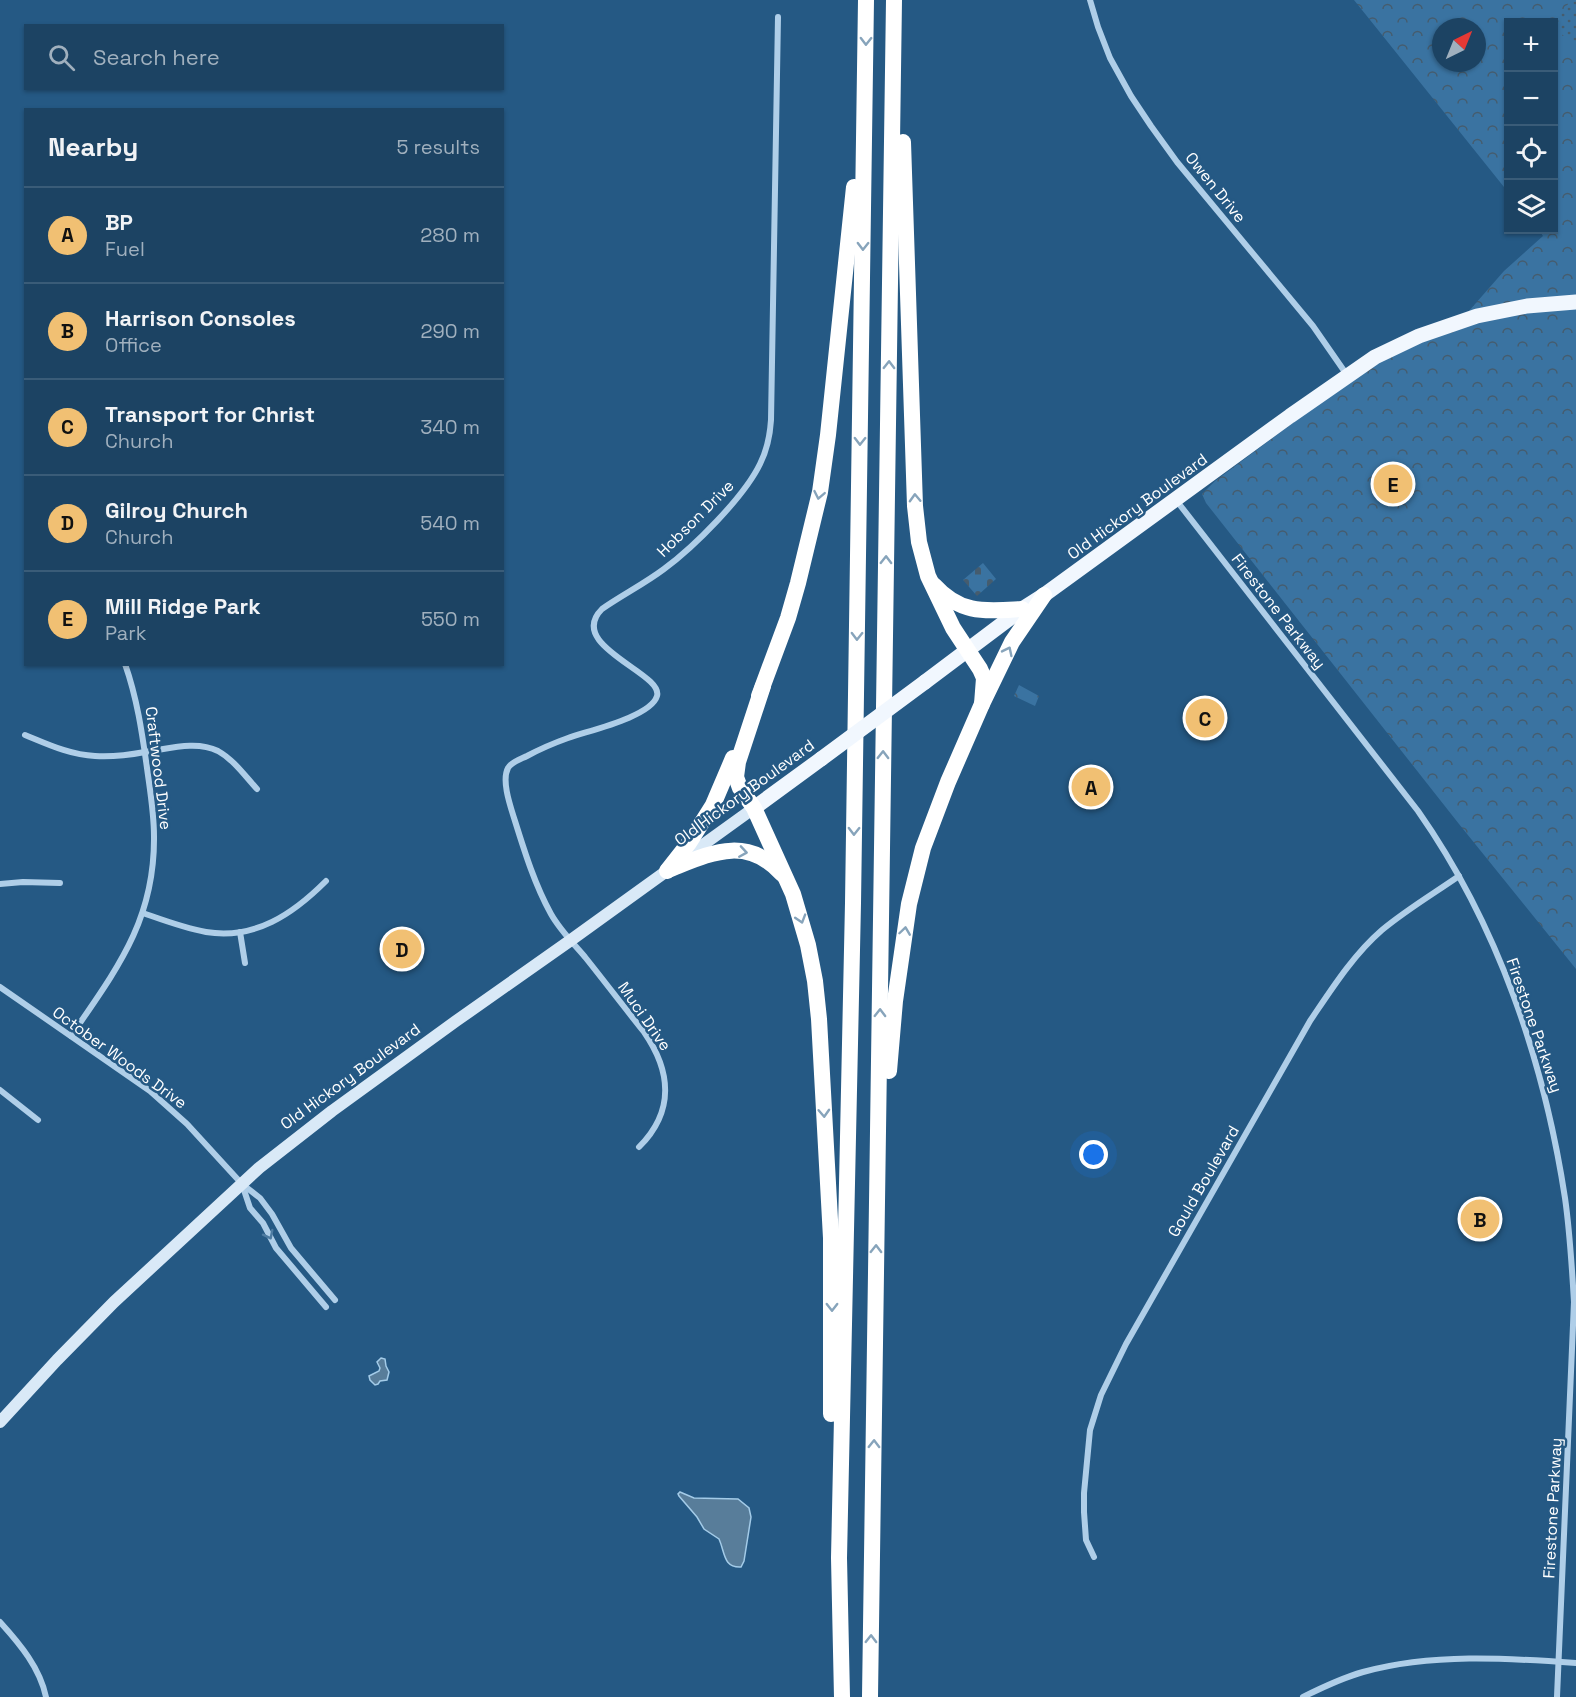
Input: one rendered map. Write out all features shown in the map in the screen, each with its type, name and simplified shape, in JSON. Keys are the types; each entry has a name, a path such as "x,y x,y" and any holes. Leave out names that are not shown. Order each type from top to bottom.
{"highway":[{"path":"842,1697 840,1558 853,915 866,0"},
{"path":"896,0 918,542 928,576 953,628 984,678 982,704"},
{"path":"870,1697 896,0"},
{"path":"840,1558 831,1473 831,1238 815,981 808,945 789,884 754,808 740,788 736,773 798,583 820,492 865,83"},
{"path":"928,576 946,597 966,608 1022,609"},
{"path":"877,1198 895,1001 909,904 923,848 982,704 1012,642 1044,595"},
{"path":"667,871 689,843 713,805 763,686"},
{"path":"667,871 720,851 742,851 759,856 771,863 789,884"}],"main road":[{"name":"Old Hickory Boulevard","path":"0,1422 109,1306 242,1184 295,1139 754,808 1022,609 1347,375 1394,347 1458,321 1518,307 1576,302"}],"street":[{"name":"Owen Drive","path":"1090,0 1110,58 1151,126 1177,162 1313,326 1347,375"},
{"name":"Hobson Drive","path":"571,940 552,915 529,866 507,793 507,770 514,762 540,749 635,715 656,699 657,692 654,685 598,638 594,626 596,615 664,569 693,544 747,484 765,451 771,420 778,16"},
{"name":"Firestone Parkway","path":"1176,499 1418,811 1437,839 1459,876 1497,955 1534,1058 1548,1108 1568,1221 1572,1258 1574,1324 1557,1697"},
{"name":"Craftwood Drive","path":"71,1036 124,957 143,913 151,876 154,838 153,810 135,697 126,666"},
{"path":"25,735 58,748 88,756 145,753 184,746 209,748 231,760 257,789"},
{"name":"Gould Boulevard","path":"1094,1557 1086,1540 1084,1512 1088,1445 1096,1409 1122,1350 1280,1073 1332,989 1382,930 1459,876"},
{"path":"143,913 202,931 240,932 263,926 289,913 326,881"},
{"path":"0,884 60,883"},
{"path":"240,932 245,963"},
{"name":"Muci Drive","path":"571,940 644,1032 661,1063 665,1079 664,1101 656,1126 639,1147"},
{"name":"October Woods Drive","path":"0,987 150,1091 201,1137 242,1184"},
{"path":"0,1090 38,1120"},
{"path":"242,1184 266,1205 291,1248 335,1300"},
{"path":"242,1184 250,1208 265,1227 274,1245 326,1307"},
{"path":"0,1622 33,1664 42,1680 46,1697"},
{"path":"1303,1697 1356,1674 1402,1664 1468,1659 1576,1663"}],"green space":[{"path":"1354,0 1576,0 1576,969 1206,503 1202,494 1215,481 1380,360 1454,328 1504,271 1543,236 1542,234 1558,234 1558,18 1504,18 1504,187"},
{"path":"1572,0 1576,0 1576,47 1558,31 1558,18 1555,18"},
{"path":"983,563 996,579 977,596 963,580"},
{"path":"1019,685 1039,696 1035,706 1014,696"}],"shaded area":[{"path":"381,1358 385,1359 389,1372 387,1380 375,1385 369,1376 379,1371 377,1362"},
{"path":"680,1492 694,1498 738,1499 749,1508 751,1517 741,1567 735,1567 728,1562 719,1539 704,1529 679,1496"}],"place":[{"name":"Mill Ridge Park","path":"1393,484"},
{"name":"Transport for Christ","path":"1205,718"},
{"name":"BP","path":"1091,787"},
{"name":"Gilroy Church","path":"402,949"},
{"name":"Harrison Consoles","path":"1480,1219"}]}
